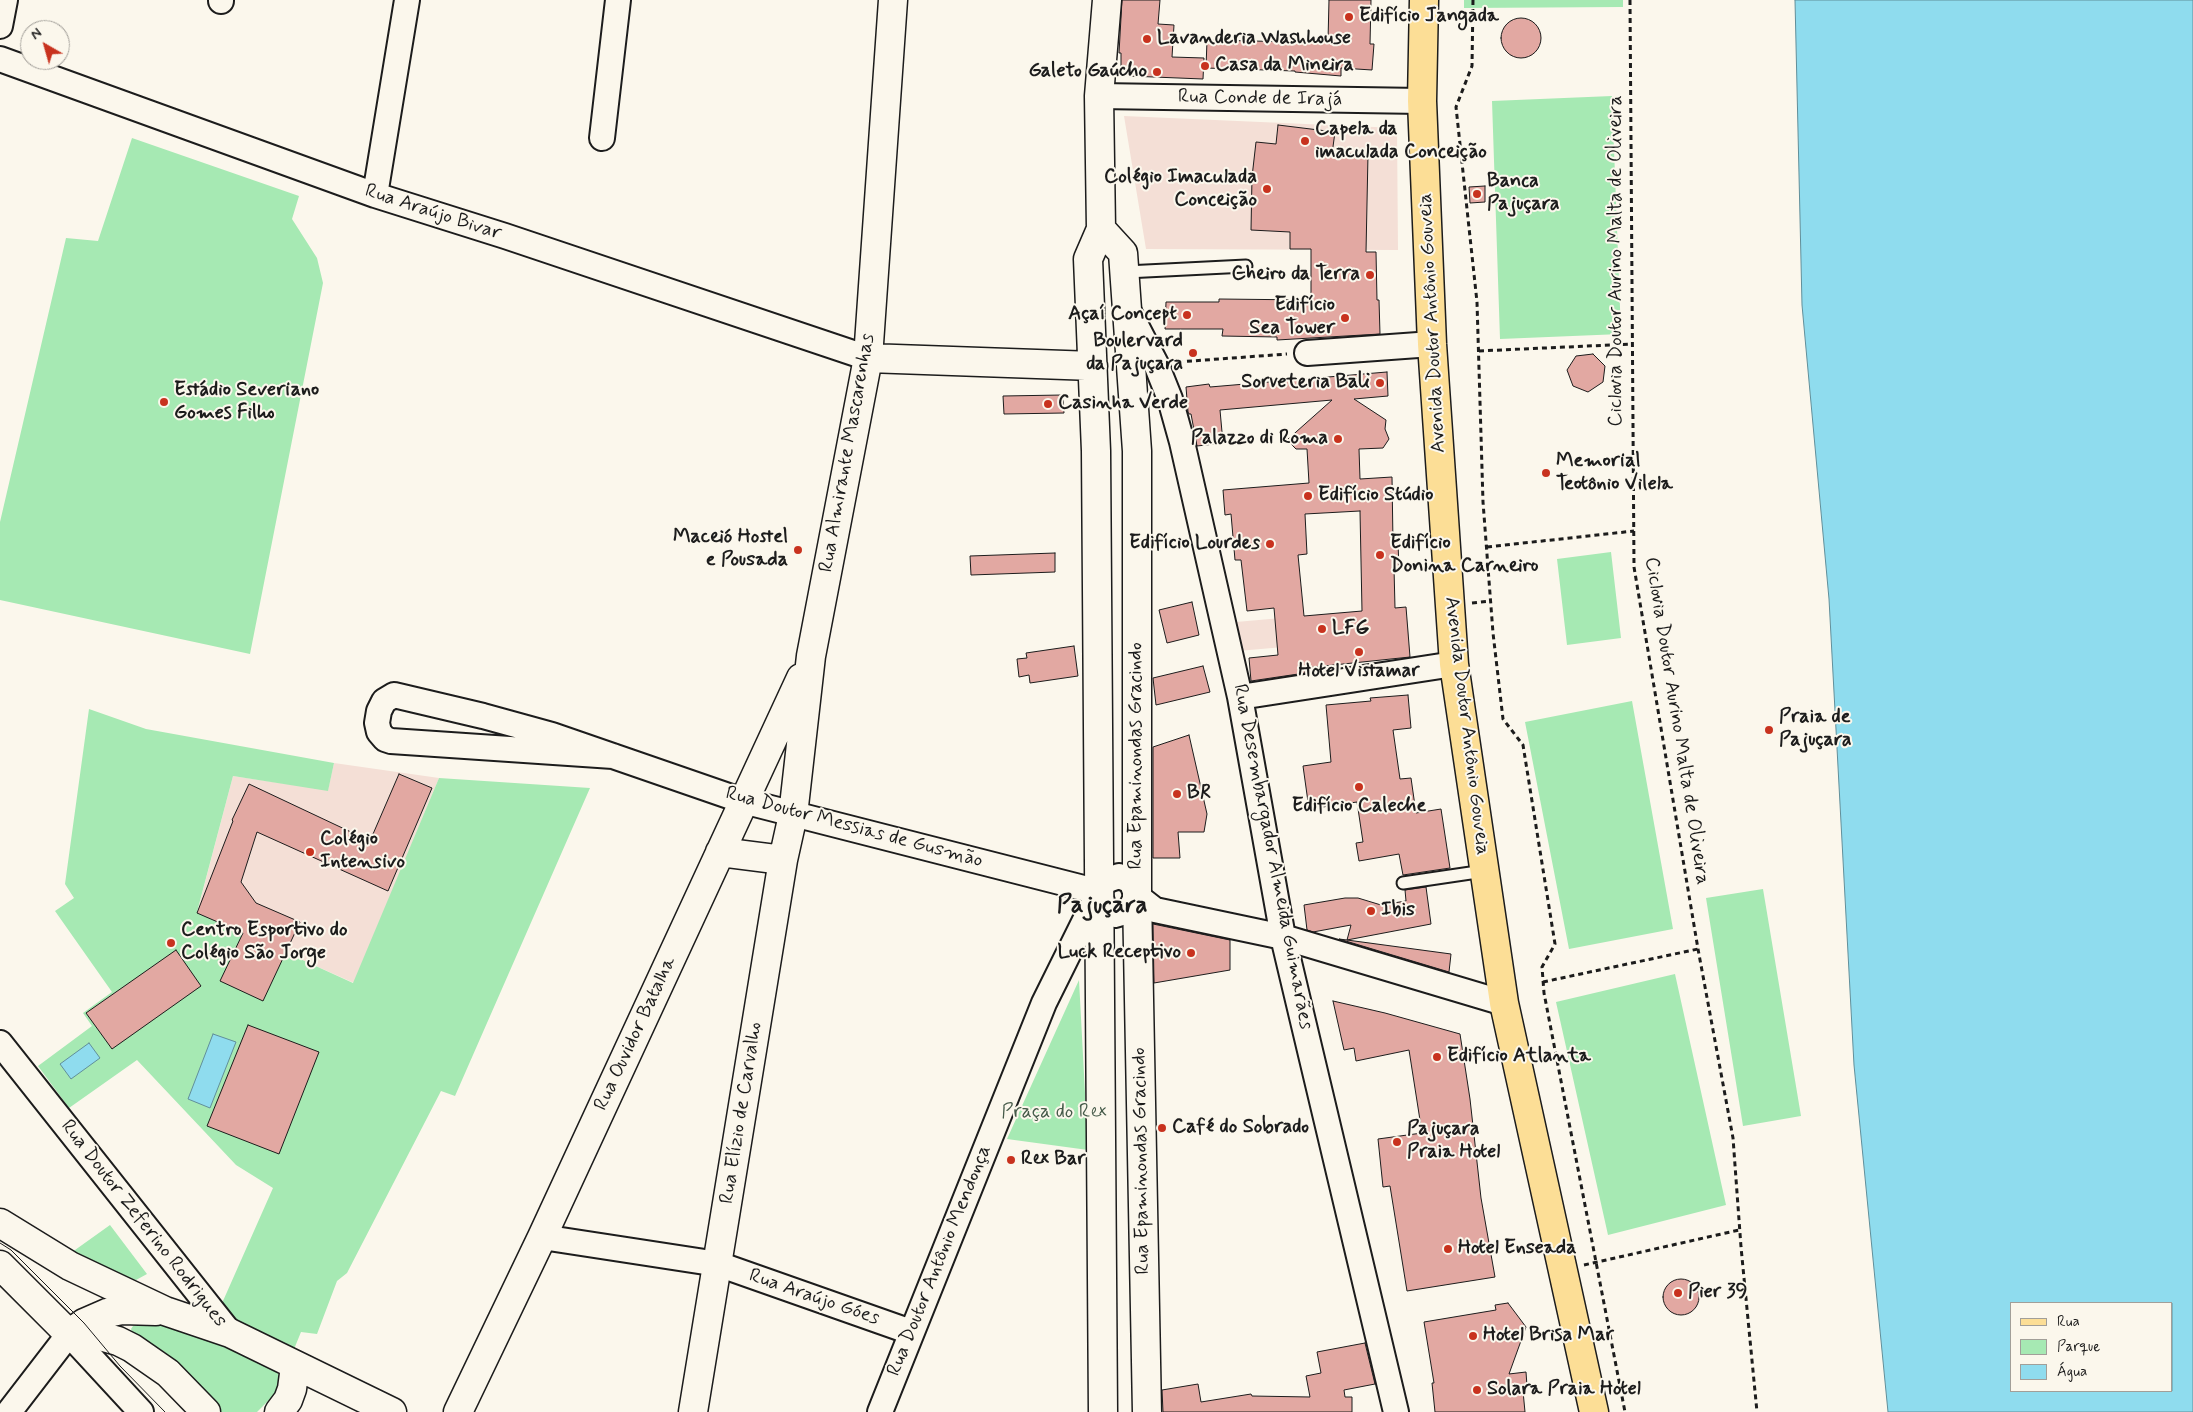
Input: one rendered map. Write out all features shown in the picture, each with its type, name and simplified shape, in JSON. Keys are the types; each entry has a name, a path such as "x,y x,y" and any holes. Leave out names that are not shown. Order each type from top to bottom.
{"main road":[{"name":"Avenida Doutor Antônio Gouveia","path":"1424,0 1422,101 1432,344 1454,664 1504,1003 1594,1412"}],"street":[{"path":"0,26 5,0"},
{"path":"375,195 407,0"},
{"path":"602,138 618,0"},
{"name":"Rua Almirante Mascarenhas","path":"793,815 811,656 868,358 894,0"},
{"name":"Rua Epaminondas Gracindo","path":"1102,1412 1096,460 1088,259 1101,229 1099,96 1107,0"},
{"name":"Rua Araújo Bivar","path":"0,59 375,195 505,236 868,358"},
{"name":"Rua Conde de Irajá","path":"1099,96 1422,101"},
{"name":"Rua Epaminondas Gracindo","path":"1101,229 1123,253 1126,272 1137,451 1137,896 1147,1412"},
{"name":"Rua Desembargador Almeida Guimarães","path":"1128,310 1156,364 1170,399 1182,442 1240,697 1283,937 1396,1412"},
{"path":"1307,353 1432,344"},
{"path":"868,358 1093,366"},
{"name":"Rua Ouvidor Batalha","path":"458,1412 542,1237 811,656"},
{"path":"1240,697 1454,664"},
{"name":"Rua Doutor Messias de Gusmão","path":"613,756 391,741 385,739 379,732 377,724 379,710 384,701 394,695 505,722 552,735 613,756 743,801 1098,892"},
{"path":"497,749 505,722"},
{"name":"Rua Elízio de Carvalho","path":"693,1412 793,815"},
{"path":"720,852 784,860"},
{"path":"1098,892 1104,908 1115,914 1129,911 1137,896 1155,910 1283,937 1504,1003"},
{"name":"Rua Doutor Antônio Mendonça","path":"880,1412 1044,1002 1098,892"},
{"name":"Rua Doutor Zeferino Rodrigues","path":"0,1043 230,1333 392,1412"},
{"path":"0,1223 70,1266 165,1311 230,1333"},
{"path":"542,1237 718,1264"},
{"name":"Rua Araújo Góes","path":"718,1264 911,1332"},
{"path":"0,1265 69,1334 142,1412"},
{"path":"9,1412 69,1334 84,1323 107,1313 122,1310 165,1311"},
{"path":"69,1334 93,1334 118,1341 132,1348 168,1373 206,1412"},
{"path":"279,1412 288,1400 292,1389 295,1366"},
{"path":"1136,1412 1147,1412"}],"lane":[{"path":"1126,272 1246,266"},
{"path":"1403,883 1484,871"}],"path":[{"path":"1472,0 1472,66 1456,107 1477,302 1483,502 1493,633 1504,718 1523,745 1555,944 1542,967 1544,982 1625,1412"},
{"name":"Ciclovia Doutor Aurino Malta de Oliveira","path":"1630,0 1634,567 1698,949 1733,1138 1739,1230 1757,1412"},
{"path":"1479,351 1632,344"},
{"path":"1156,364 1307,353"},
{"path":"1487,547 1634,531"},
{"path":"1544,982 1698,949"},
{"path":"1563,1270 1739,1230"}],"shaded area":[{"name":"Colégio Imaculada Conceição","path":"1124,116 1397,128 1398,250 1146,249"},
{"name":"LFG","path":"1406,607 1409,636 1238,651 1236,622"},
{"name":"Colégio Intensivo","path":"334,763 439,778 354,983 197,913 233,776 328,790"}],"green space":[{"path":"1464,0 1623,0 1623,7 1464,8"},
{"path":"1612,96 1621,334 1500,339 1492,101"},
{"name":"Estádio Severiano Gomes Filho","path":"132,138 299,196 292,219 317,258 323,283 250,654 0,600 0,522 66,238 98,241"},
{"path":"1611,552 1621,638 1567,645 1557,559"},
{"path":"1632,701 1673,929 1569,949 1525,722"},
{"path":"89,709 146,729 334,763 328,791 233,776 197,912 353,983 439,778 590,788 455,1096 441,1091 347,1273 337,1281 317,1334 301,1332 290,1359 219,1310 273,1188 236,1165 137,1060 69,1108 38,1066 92,1026 83,1013 112,992 55,911 74,898 65,884"},
{"path":"1763,889 1801,1116 1743,1126 1706,898"},
{"path":"1675,974 1726,1205 1608,1235 1556,1002"},
{"name":"Praça do Rex","path":"1079,980 1088,1150 1007,1139"},
{"path":"110,1225 147,1274 136,1280 79,1263 68,1255"},
{"path":"164,1320 274,1361 279,1377 278,1391 257,1412 221,1412 166,1353 133,1333 131,1329 133,1326"}],"water":[{"path":"1795,0 2193,0 2193,1412 1888,1412 1854,1065 1829,599 1802,305"},
{"path":"213,1034 236,1042 210,1108 188,1099"},
{"path":"89,1043 100,1058 71,1079 60,1064"}],"building":[{"path":"1122,0 1160,0 1158,24 1174,25 1172,57 1204,58 1203,79 1129,76 1129,67 1121,66 1121,53 1119,53"},
{"path":"1329,0 1371,0 1370,44 1374,44 1372,70 1341,68 1341,76 1295,71 1206,68 1207,40 1298,42 1298,39 1328,41"},
{"path":"1521,18 1535,24 1541,38 1535,52 1521,58 1507,52 1501,38 1507,24"},
{"path":"1278,125 1335,132 1332,154 1368,154 1366,252 1376,252 1380,334 1277,340 1277,337 1222,336 1223,329 1165,329 1166,302 1219,302 1219,299 1311,300 1311,249 1290,249 1290,232 1251,230 1252,177 1256,142 1276,144"},
{"name":"Banca Pajuçara","path":"1485,186 1485,202 1470,203 1469,187"},
{"path":"1593,354 1605,366 1603,382 1588,392 1573,386 1567,370 1576,356"},
{"path":"1387,372 1388,396 1354,399 1386,420 1385,429 1389,439 1383,448 1359,449 1360,479 1392,477 1393,543 1398,543 1399,568 1394,568 1395,608 1406,607 1410,657 1305,668 1305,673 1251,681 1249,658 1278,655 1274,608 1247,611 1241,560 1235,560 1231,514 1225,515 1223,490 1309,483 1307,449 1296,449 1287,440 1332,400 1220,410 1223,443 1197,446 1191,414 1188,412 1186,387 1209,384 1210,387","holes":["1360,511 1362,611 1304,616 1298,555 1307,554 1305,514"]},
{"path":"1063,395 1064,413 1004,414 1003,396"},
{"path":"1055,553 1055,572 971,575 970,556"},
{"path":"1192,602 1199,635 1167,643 1159,610"},
{"path":"1074,646 1078,676 1030,683 1029,675 1019,677 1017,659 1027,658 1026,653"},
{"path":"1203,666 1210,692 1156,705 1153,678"},
{"path":"1408,695 1411,728 1393,730 1400,779 1411,778 1416,813 1441,809 1450,868 1403,875 1399,854 1359,861 1356,843 1363,842 1357,802 1309,809 1303,766 1331,762 1326,705 1371,701 1370,698"},
{"path":"1189,735 1207,814 1204,832 1178,832 1180,858 1153,858 1153,747"},
{"path":"399,774 432,788 388,891 257,832 241,882 256,903 300,922 263,1001 220,981 243,933 197,913 232,820 249,784 370,841"},
{"path":"1426,887 1431,924 1347,940 1351,925 1313,932 1307,930 1304,905 1345,898 1358,898 1381,905 1406,901 1405,890"},
{"name":"Luck Receptivo","path":"1153,924 1230,940 1230,970 1154,983"},
{"path":"1339,939 1451,954 1449,972"},
{"path":"176,950 201,986 112,1049 86,1013"},
{"path":"1333,1001 1460,1034 1470,1099 1481,1198 1495,1277 1407,1291 1390,1186 1383,1187 1378,1139 1422,1133 1409,1050 1356,1061 1354,1048 1344,1050"},
{"path":"248,1025 319,1052 279,1154 207,1126"},
{"path":"1681,1279 1693,1285 1699,1297 1693,1309 1681,1315 1669,1309 1663,1297 1669,1285"},
{"path":"1508,1303 1526,1327 1509,1374 1526,1372 1527,1386 1523,1391 1525,1412 1435,1412 1432,1383 1434,1383 1424,1322 1496,1310 1495,1305"},
{"path":"1365,1343 1375,1384 1344,1390 1345,1397 1352,1397 1352,1412 1163,1412 1162,1390 1198,1384 1201,1402 1251,1394 1252,1396 1310,1397 1306,1376 1321,1373 1317,1352"}],"tram line":[{"path":"0,1243 11,1250 84,1323 120,1366 165,1412"}],"place":[{"name":"Edifício Jangada","path":"1349,17"},
{"name":"Lavanderia Washhouse","path":"1147,39"},
{"name":"Casa da Mineira","path":"1205,66"},
{"name":"Galeto Gaúcho","path":"1157,72"},
{"name":"Capela da imaculada Conceição","path":"1305,141"},
{"name":"Colégio Imaculada Conceição","path":"1267,189"},
{"name":"Banca Pajuçara","path":"1477,194"},
{"name":"Cheiro da Terra","path":"1370,275"},
{"name":"Açaí Concept","path":"1187,315"},
{"name":"Edifício Sea Tower","path":"1345,318"},
{"name":"Boulervard da Pajuçara","path":"1193,353"},
{"name":"Sorveteria Bali","path":"1380,383"},
{"name":"Estádio Severiano Gomes Filho","path":"164,402"},
{"name":"Casinha Verde","path":"1048,404"},
{"name":"Palazzo di Roma","path":"1338,439"},
{"name":"Memorial Teotônio Vilela","path":"1546,473"},
{"name":"Edifício Stúdio","path":"1308,496"},
{"name":"Edifício Lourdes","path":"1270,544"},
{"name":"Maceió Hostel e Pousada","path":"798,550"},
{"name":"Edifício Donina Carneiro","path":"1380,555"},
{"name":"LFG","path":"1322,629"},
{"name":"Hotel Vistamar","path":"1359,652"},
{"name":"Praia de Pajuçara","path":"1769,730"},
{"name":"Edifício Caleche","path":"1359,787"},
{"name":"BR","path":"1177,794"},
{"name":"Colégio Intensivo","path":"310,852"},
{"name":"Ibis","path":"1371,911"},
{"name":"Centro Esportivo do Colégio São Jorge","path":"171,943"},
{"name":"Luck Receptivo","path":"1191,953"},
{"name":"Edifício Atlanta","path":"1437,1057"},
{"name":"Café do Sobrado","path":"1162,1128"},
{"name":"Pajuçara Praia Hotel","path":"1397,1142"},
{"name":"Rex Bar","path":"1011,1160"},
{"name":"Hotel Enseada","path":"1448,1249"},
{"name":"Pier 39","path":"1678,1293"},
{"name":"Hotel Brisa Mar","path":"1473,1336"},
{"name":"Solara Praia Hotel","path":"1477,1390"}],"district":[{"name":"Pajuçara","path":"1102,907"}]}
